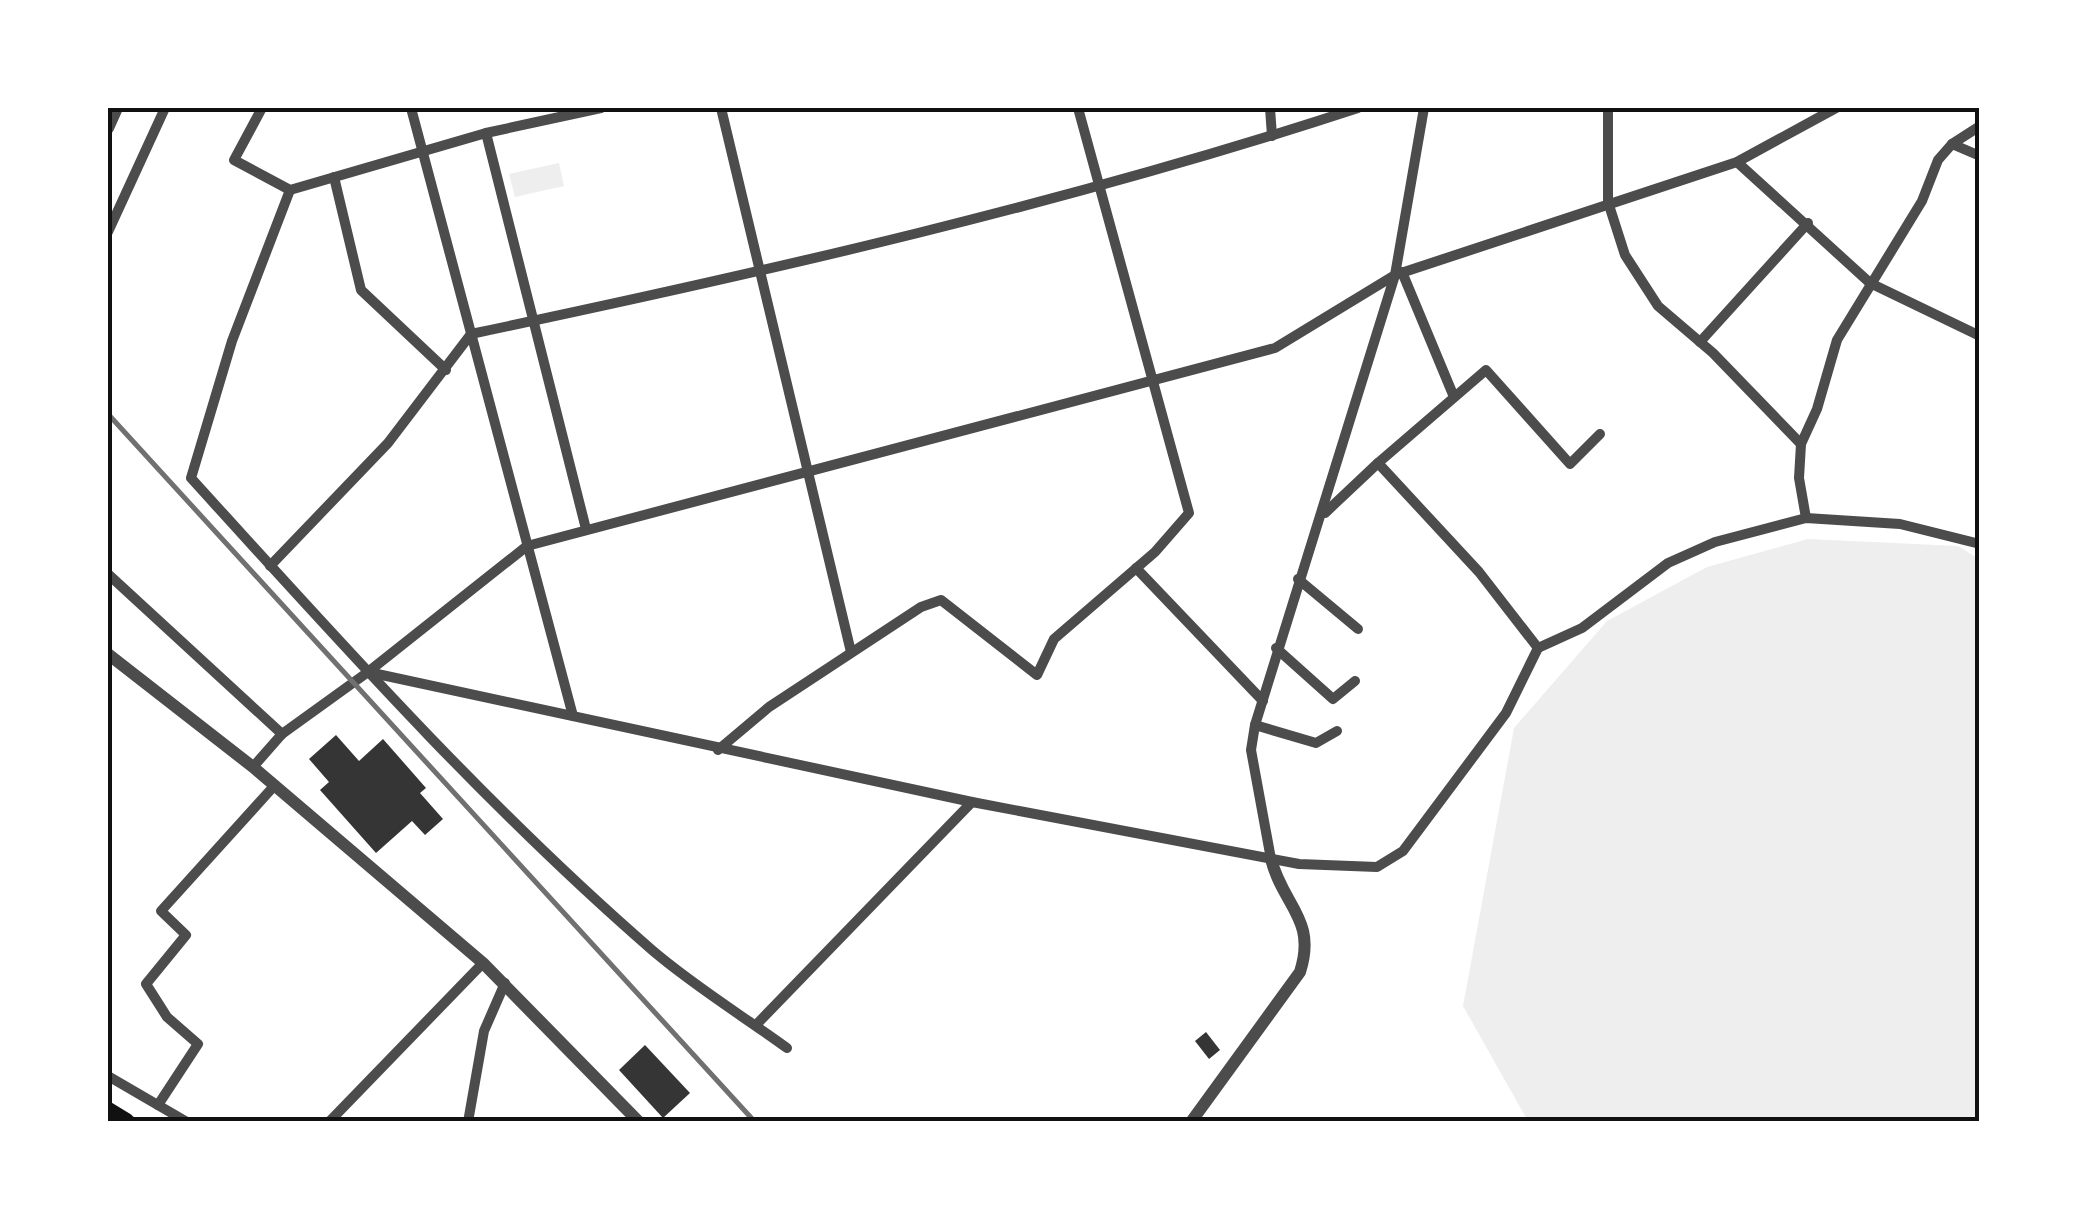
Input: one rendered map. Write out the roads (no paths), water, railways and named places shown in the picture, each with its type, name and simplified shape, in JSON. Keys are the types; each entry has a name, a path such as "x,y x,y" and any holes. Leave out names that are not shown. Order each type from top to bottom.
{"highway":[{"path":"108,1110 126,1122"}],"street":[{"path":"108,128 117,108"},
{"path":"108,232 165,108"},
{"path":"262,108 234,160 290,190 486,134 601,108"},
{"path":"410,108 573,716"},
{"path":"721,108 851,652"},
{"path":"718,750 769,706 921,607 941,600 1037,675 1054,639 1136,568 1189,513 1149,379 1078,108"},
{"path":"1270,108 1272,136"},
{"path":"270,566 388,443 471,334 759,274 1098,185 1358,108"},
{"path":"1191,1122 1300,972 1305,956 1307,934 1276,881 1250,750 1276,648 1324,514 1398,274 1424,108"},
{"path":"1608,108 1608,202 1625,255 1658,306 1700,342 1802,444"},
{"path":"253,767 282,734 368,672 527,546 809,468 1276,348 1398,274 1737,162 1836,108"},
{"path":"1806,518 1799,478 1802,444 1817,409 1836,340 1922,201 1938,160 1952,144 1980,126"},
{"path":"486,134 586,530"},
{"path":"1952,144 1980,156"},
{"path":"1737,162 1808,222 1870,283 1980,336"},
{"path":"334,177 361,290 446,370"},
{"path":"290,190 232,341 190,478 368,672 654,952 787,1048"},
{"path":"1700,342 1808,222"},
{"path":"1398,274 1454,397"},
{"path":"1324,514 1486,370 1570,464 1600,434"},
{"path":"1378,463 1479,572 1538,648"},
{"path":"368,672 718,750 1272,860 1327,867 1378,867 1392,861 1506,714 1538,648 1582,628 1668,563 1715,542 1806,518 1900,524 1980,544"},
{"path":"1136,568 1263,701"},
{"path":"108,574 282,734"},
{"path":"1298,579 1358,629"},
{"path":"1276,648 1333,699 1355,680"},
{"path":"108,654 275,785 483,963 640,1122"},
{"path":"1255,725 1316,743 1337,731"},
{"path":"158,1105 198,1044 168,1016 146,984 186,934 161,911 275,785"},
{"path":"756,1026 972,802"},
{"path":"329,1122 483,963"},
{"path":"468,1122 484,1031 504,983"},
{"path":"108,1076 188,1122"}],"railway":[{"path":"108,414 755,1122"}]}
